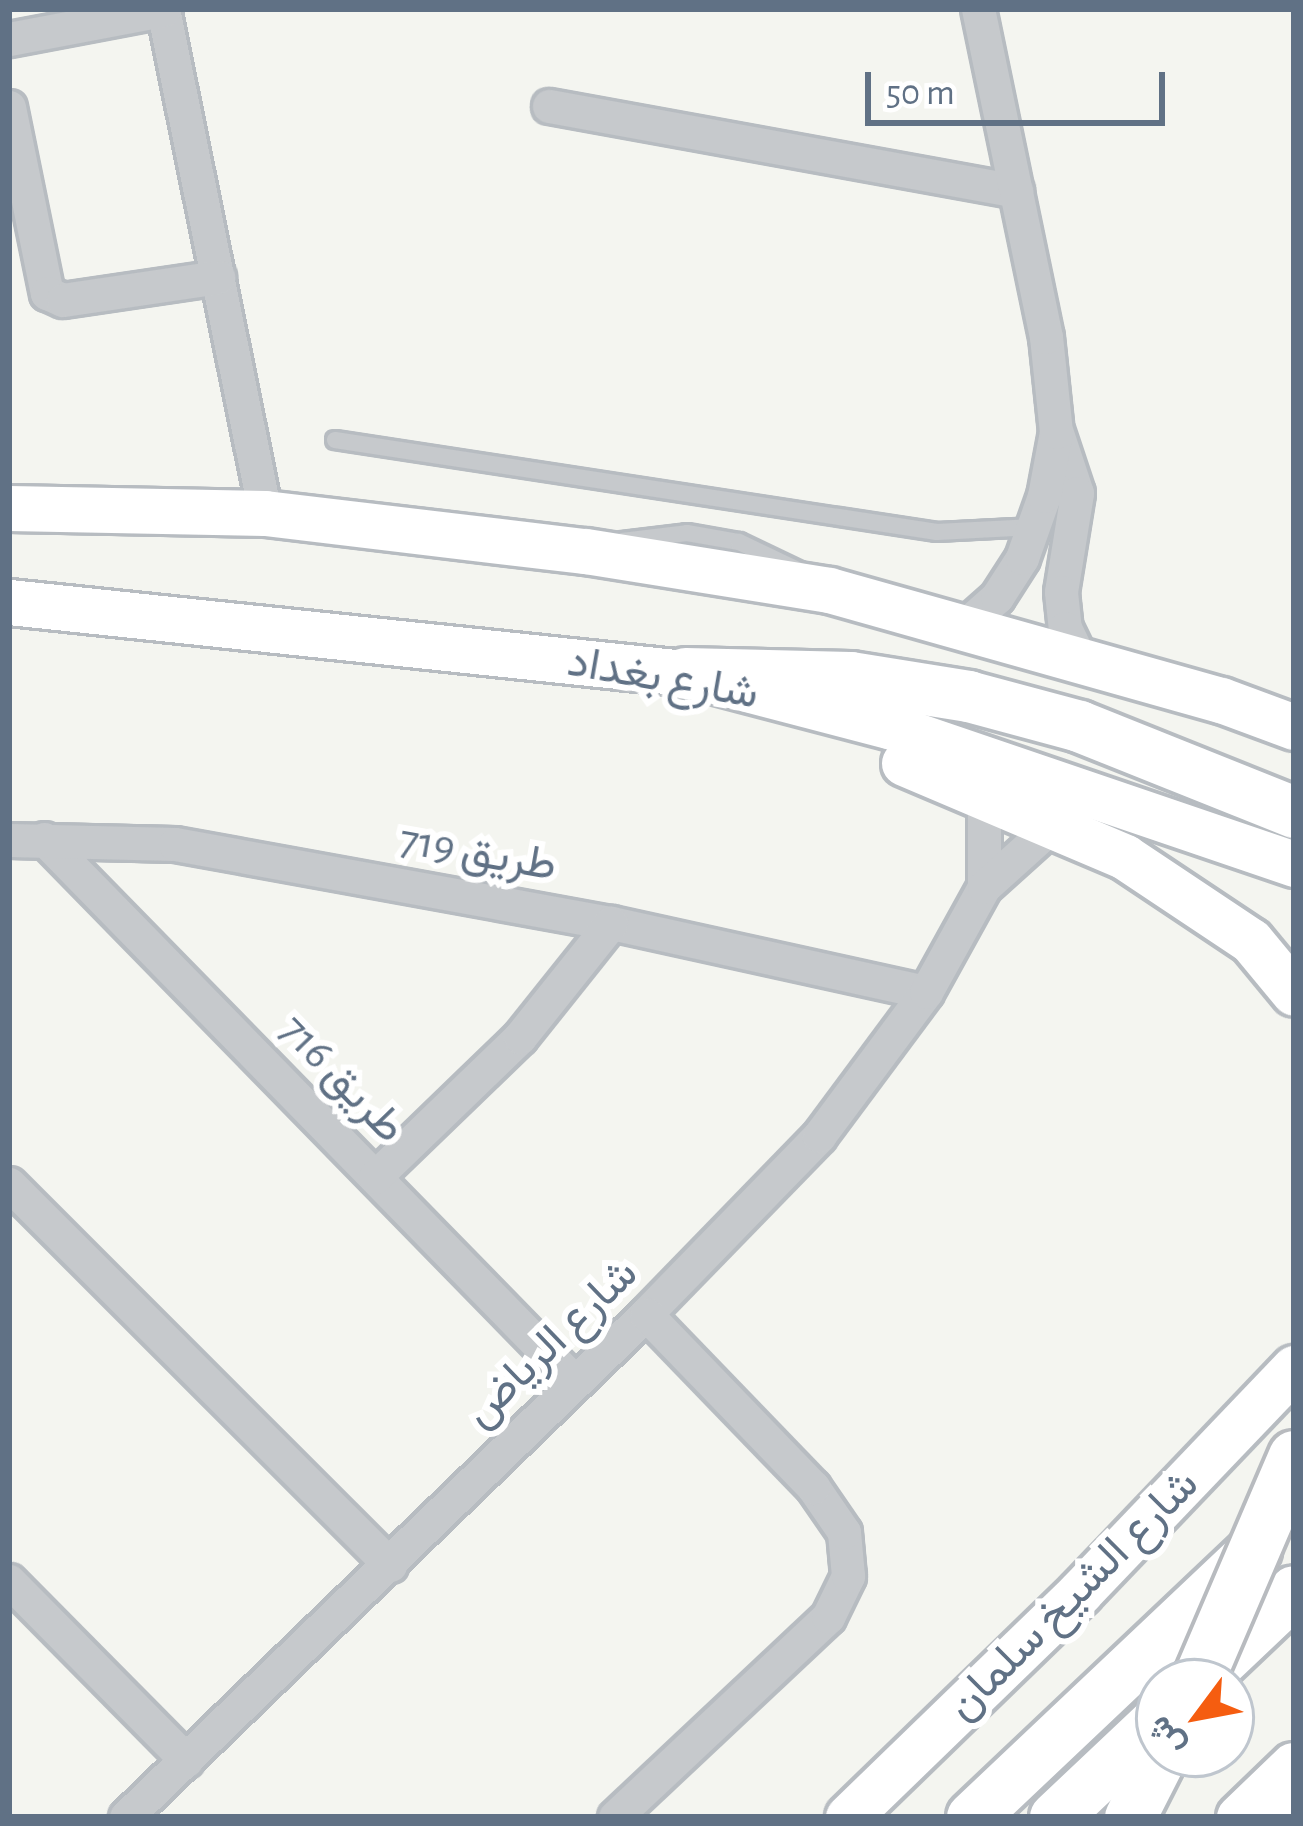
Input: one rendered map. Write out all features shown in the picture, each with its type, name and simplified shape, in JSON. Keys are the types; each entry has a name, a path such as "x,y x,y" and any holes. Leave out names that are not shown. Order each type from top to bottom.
{"main road":[{"path":"9,508 266,513 586,551 830,590 1294,728"},
{"name":"شارع بغداد","path":"9,602 685,673 889,726 1294,865"},
{"path":"685,673 1055,823 1192,898 1251,941 1294,993"},
{"path":"685,673 850,676 968,696 1123,742 1294,812"},
{"name":"شارع الشيخ سلمان","path":"848,1817 1080,1592 1294,1368"},
{"path":"1207,1658 1294,1456"},
{"name":"شارع الشيخ سلمان","path":"972,1817 1294,1511"},
{"path":"1223,1658 1294,1591"},
{"path":"1055,1817 1135,1742"},
{"path":"1239,1817 1294,1764"},
{"path":"1130,1817 1150,1778"},
{"path":"1274,1817 1294,1779"}],"street":[{"path":"9,39 163,9 266,513"},
{"path":"978,9 1052,368 1056,432 1077,493 1061,592 1065,628 1081,661"},
{"path":"549,106 1016,191"},
{"path":"9,107 47,293 63,301 218,277"},
{"path":"962,628 1010,579 1034,527 1056,432"},
{"name":"شارع الرياض","path":"984,794 984,886"},
{"name":"شارع الرياض","path":"126,1817 646,1314 819,1136 926,992 984,886 1055,823"},
{"name":"طريق 716","path":"44,839 575,1382"},
{"name":"طريق 719","path":"9,840 175,844 611,923 926,992"},
{"path":"375,1177 520,1036 611,923"},
{"path":"9,1184 390,1565"},
{"path":"615,1817 828,1617 848,1576 844,1532 813,1487 646,1314"},
{"path":"9,1581 186,1760"}],"lane":[{"path":"335,440 937,532 1034,527"}]}
